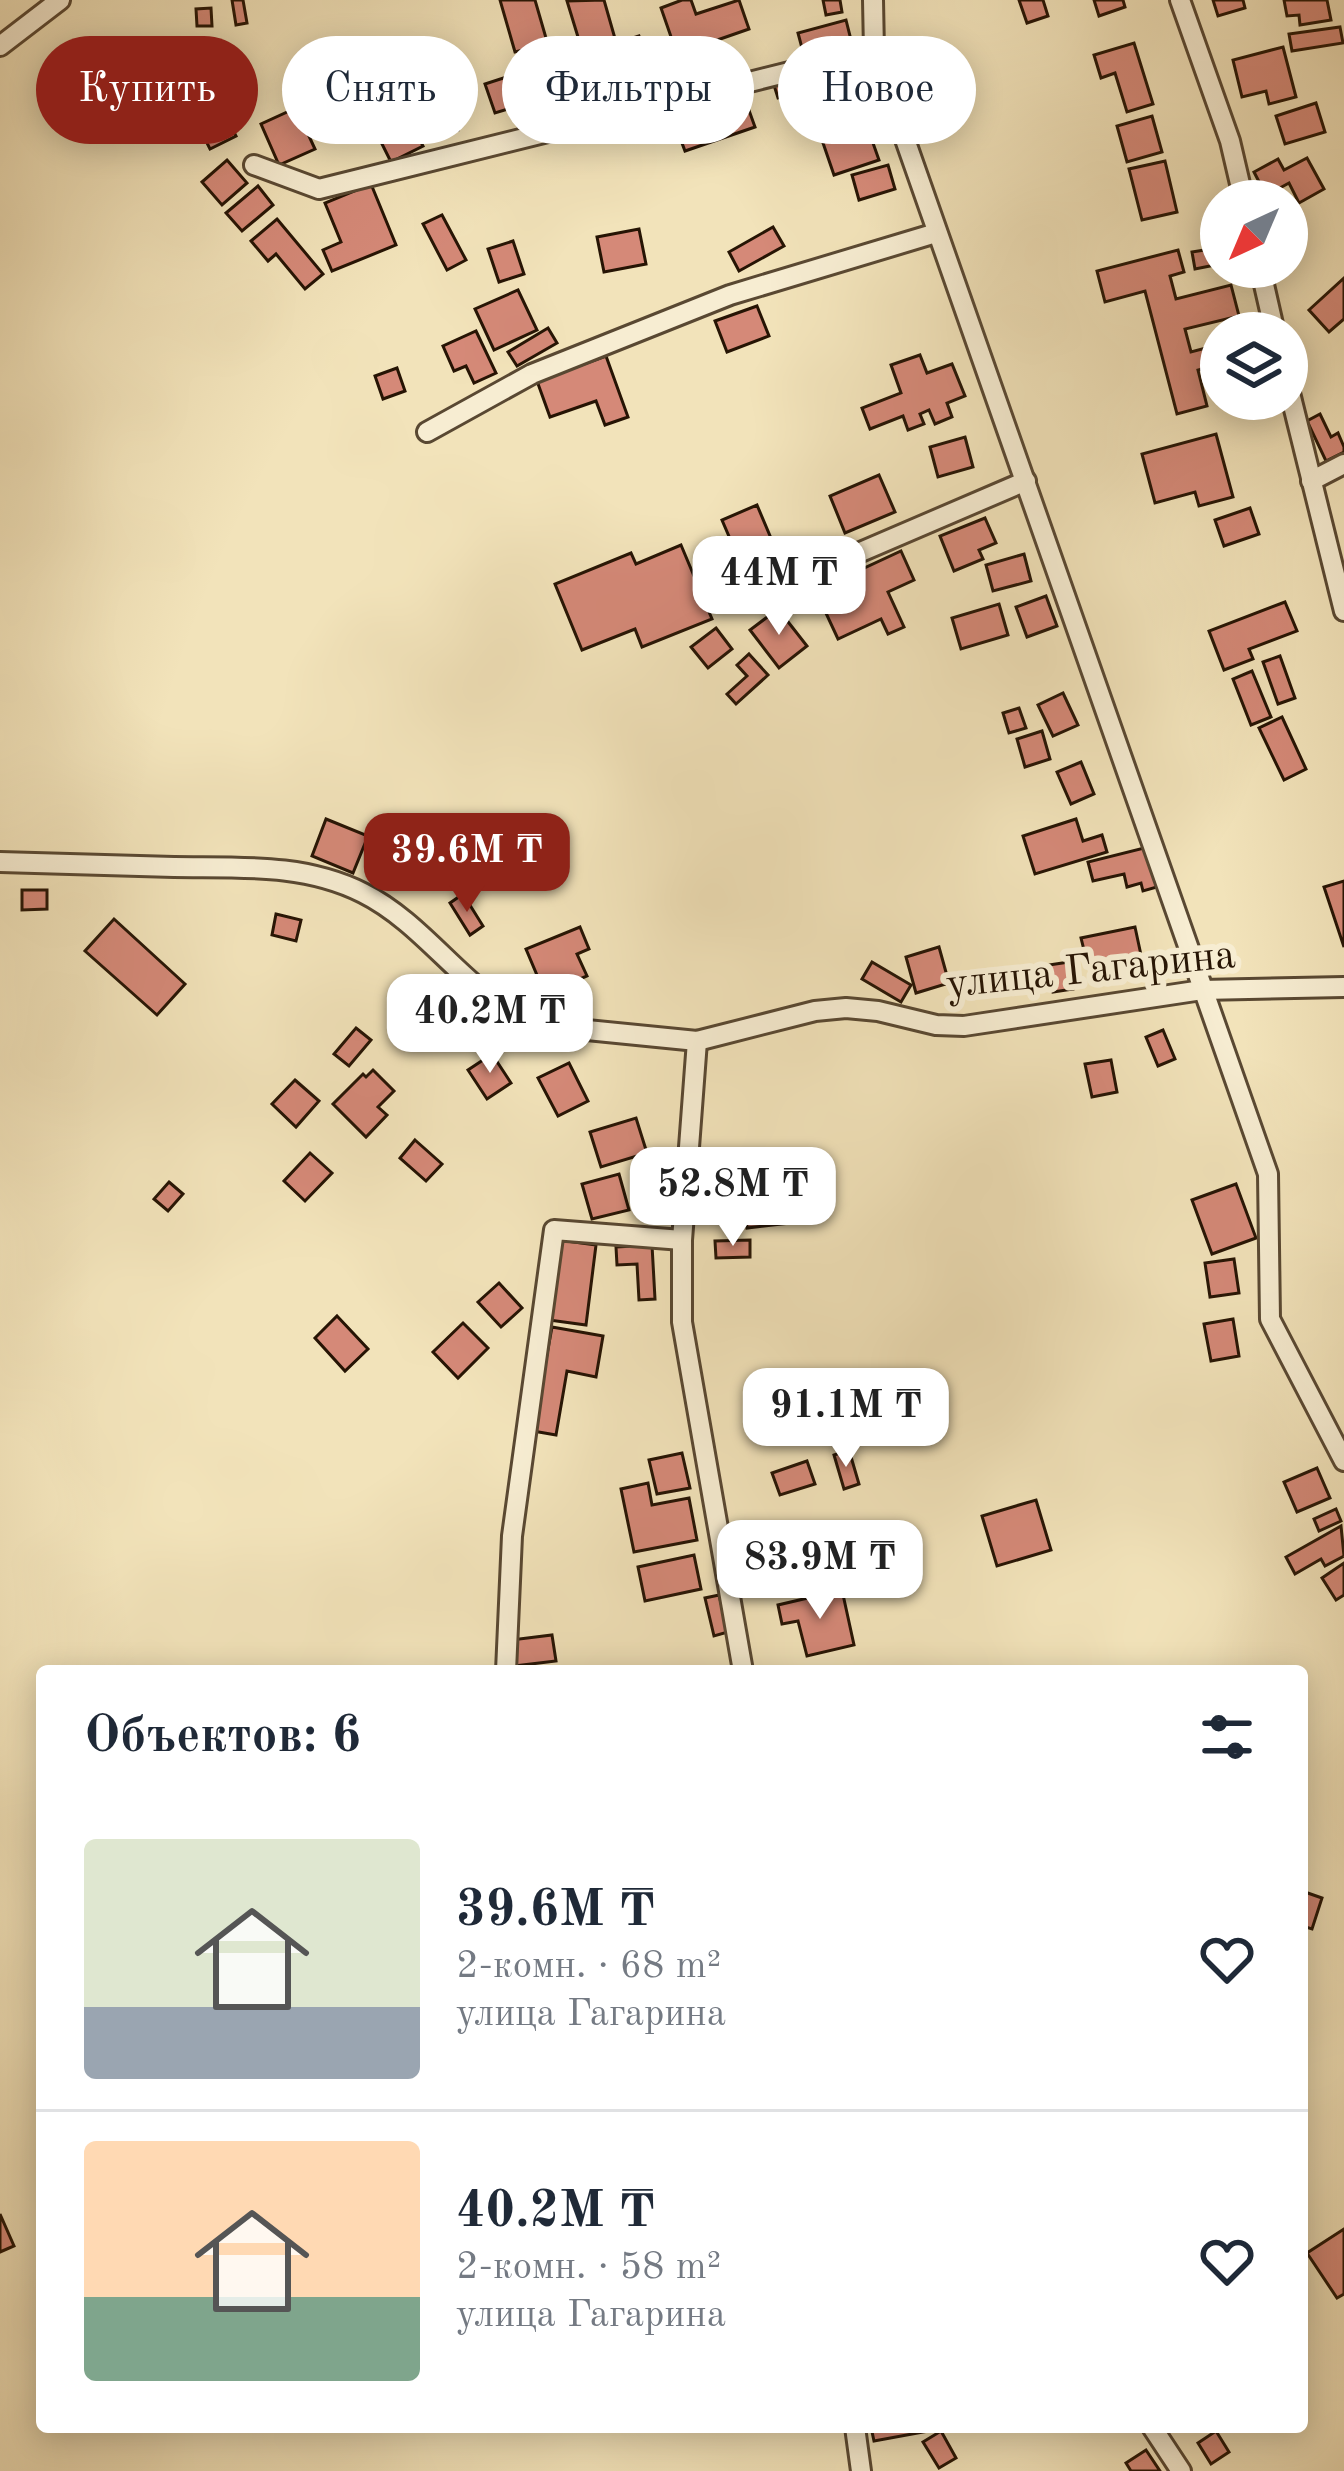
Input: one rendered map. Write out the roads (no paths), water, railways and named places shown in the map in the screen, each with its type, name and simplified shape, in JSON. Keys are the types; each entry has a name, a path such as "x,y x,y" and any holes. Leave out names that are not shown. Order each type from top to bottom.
{"street":[{"path":"0,46 60,0"},
{"path":"873,0 874,36"},
{"path":"1180,0 1239,180"},
{"path":"254,165 319,189 778,75"},
{"path":"906,144 1268,1174 1270,1319 1344,1461"},
{"path":"427,432 532,374 730,295 936,233"},
{"path":"1296,420 1344,611"},
{"path":"1311,481 1344,464"},
{"path":"765,593 1026,481"},
{"name":"улица Гагарина","path":"0,862 296,870 362,892 420,932 497,1005 537,1025 697,1040 815,1011 878,1011 936,1025 964,1026 1202,990 1344,987"},
{"path":"697,1040 682,1240 682,1322 742,1665"},
{"path":"506,1665 512,1536 554,1230 682,1240"},
{"path":"856,2433 861,2471"},
{"path":"1156,2433 1180,2471"}]}
